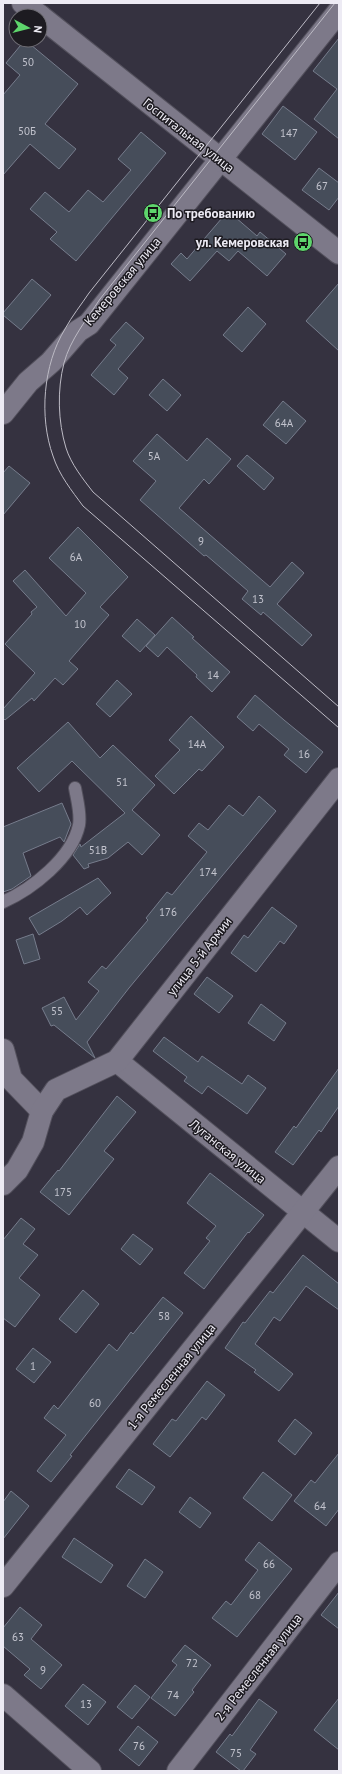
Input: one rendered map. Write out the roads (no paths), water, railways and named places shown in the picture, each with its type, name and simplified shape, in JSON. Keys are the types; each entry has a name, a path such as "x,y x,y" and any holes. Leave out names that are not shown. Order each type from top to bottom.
{"street":[{"name":"Кемеровская улица","path":"3,413 28,382 51,362 78,331 89,324 339,11"},
{"name":"Госпитальная улица","path":"48,22 204,148 222,159 339,253"},
{"name":"улица 5-й Армии","path":"3,1184 17,1170 33,1142 42,1111 56,1090 117,1061 339,779"},
{"path":"3,1050 7,1080 42,1111"},
{"name":"Луганская улица","path":"117,1061 339,1241"},
{"name":"1-я Ремесленная улица","path":"3,1586 339,1167"},
{"name":"2-я Ремесленная улица","path":"178,1771 339,1563"},
{"path":"6,1702 90,1771"}],"lane":[{"path":"3,902 20,894 38,880 61,859 75,837 79,824 79,809 75,788"}],"tram line":[{"path":"320,3 89,293 74,315 58,343 52,359 48,375 45,408 46,425 53,456 66,482 83,506 339,728"},
{"path":"335,3 100,299 70,346 62,373 59,406 61,428 68,454 93,492 339,707"}],"place":[{"name":"По требованию","path":"153,213"},
{"name":"ул. Кемеровская","path":"303,242"}]}
